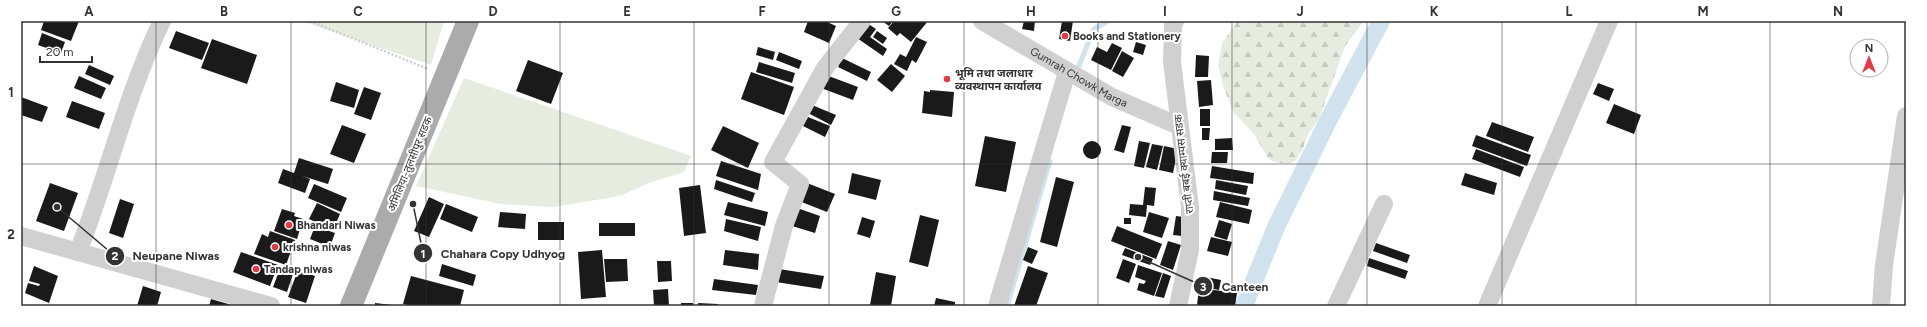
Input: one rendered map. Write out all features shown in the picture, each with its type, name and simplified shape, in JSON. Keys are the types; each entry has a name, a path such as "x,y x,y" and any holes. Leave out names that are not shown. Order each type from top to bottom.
{"main road":[{"name":"अमिलिया-तुलसीपुर सडक","path":"352,306 468,21"}],"street":[{"path":"78,252 95,210 131,98 162,21"},
{"path":"763,306 784,226 800,184 773,162 825,68 862,21"},
{"name":"राप्ती बबई क्याम्पस सडक","path":"1175,21 1173,26 1172,62 1190,207 1190,250 1178,306"},
{"path":"1487,306 1609,21"},
{"name":"Gumrah Chowk Marga","path":"987,22 1067,72 1112,97 1179,126"},
{"path":"997,306 1067,72"},
{"path":"1881,306 1884,265 1906,116"},
{"path":"1336,306 1384,204"},
{"path":"21,236 271,306"}],"path":[{"path":"310,21 446,77"}],"green space":[{"path":"301,21 444,21 431,65"},
{"path":"1238,21 1364,21 1345,46 1319,119 1307,136 1303,149 1295,161 1288,164 1274,162 1268,158 1254,134 1234,113 1223,86 1218,65 1222,43"},
{"path":"464,78 691,156 684,172 649,183 620,196 553,207 501,204 416,186"}],"building":[{"path":"44,21 79,21 71,41 41,30"},
{"path":"808,21 825,21 836,26 829,43 804,32"},
{"path":"882,21 893,21 889,26"},
{"path":"894,21 928,21 911,42 900,33 897,36 888,28"},
{"path":"1024,21 1035,21 1034,31 1022,29"},
{"path":"1062,21 1073,21 1070,41 1059,39"},
{"path":"867,23 876,29 870,37 887,49 883,56 857,38"},
{"path":"176,31 209,43 202,60 169,48"},
{"path":"877,31 887,38 883,44 873,37"},
{"path":"42,33 65,42 61,53 38,45"},
{"path":"916,37 927,42 916,63 912,60 907,71 894,64 900,54 906,57"},
{"path":"212,39 257,55 247,84 201,68"},
{"path":"1136,42 1146,45 1143,55 1133,52"},
{"path":"1112,43 1122,48 1111,70 1091,60 1097,47 1107,52"},
{"path":"758,47 775,52 773,60 756,55"},
{"path":"1122,51 1134,58 1123,77 1112,71"},
{"path":"779,52 802,61 799,69 776,60"},
{"path":"1196,55 1209,56 1208,77 1195,77"},
{"path":"842,58 871,72 867,81 838,67"},
{"path":"528,60 563,73 551,104 516,91"},
{"path":"759,62 795,73 792,83 756,72"},
{"path":"891,64 905,76 892,92 877,80"},
{"path":"89,65 114,76 110,85 85,74"},
{"path":"751,72 794,87 784,115 741,99"},
{"path":"826,75 858,87 853,100 821,88"},
{"path":"79,76 106,88 101,99 74,88"},
{"path":"1211,80 1213,105 1199,107 1197,81"},
{"path":"336,82 359,90 354,108 330,101"},
{"path":"1598,83 1614,89 1609,101 1593,94"},
{"path":"364,87 381,93 371,120 354,114"},
{"path":"930,90 954,92 952,117 922,113 924,91 930,92"},
{"path":"21,97 48,107 42,122 21,115"},
{"path":"72,101 105,113 99,129 66,117"},
{"path":"1614,104 1641,115 1634,134 1606,123"},
{"path":"812,105 836,115 831,125 808,113"},
{"path":"1200,109 1210,109 1210,126 1200,126"},
{"path":"808,117 830,126 825,137 803,126"},
{"path":"1492,122 1534,137 1528,152 1486,136"},
{"path":"342,125 366,134 354,163 330,154"},
{"path":"1122,125 1131,127 1124,153 1114,150"},
{"path":"723,126 759,143 748,168 711,150"},
{"path":"1202,128 1210,128 1209,140 1202,140"},
{"path":"1476,135 1531,155 1527,166 1472,146"},
{"path":"985,136 1016,142 1006,192 975,186"},
{"path":"1232,138 1233,150 1215,150 1215,139"},
{"path":"1092,141 1098,144 1101,150 1098,156 1092,159 1086,156 1083,150 1086,144"},
{"path":"1139,141 1150,143 1144,168 1134,166"},
{"path":"1152,144 1163,146 1157,170 1146,167"},
{"path":"1164,146 1178,149 1173,173 1159,170"},
{"path":"1476,149 1524,167 1520,177 1472,159"},
{"path":"1212,152 1228,152 1227,163 1211,163"},
{"path":"299,158 333,169 328,184 302,176 310,179 305,193 278,183 283,169 294,173"},
{"path":"721,161 761,174 758,190 716,176"},
{"path":"1212,166 1254,173 1253,184 1210,178"},
{"path":"852,173 881,180 876,200 848,193"},
{"path":"1465,173 1497,183 1494,195 1461,185"},
{"path":"1056,177 1074,182 1057,247 1040,242"},
{"path":"716,180 755,193 752,202 714,189"},
{"path":"1216,180 1248,186 1246,195 1215,189"},
{"path":"50,183 78,193 64,231 36,221"},
{"path":"807,183 835,194 827,212 799,201"},
{"path":"314,184 347,198 341,212 308,198"},
{"path":"700,185 706,233 684,236 679,188"},
{"path":"1145,187 1156,188 1154,206 1147,205 1146,217 1129,215 1130,204 1143,205"},
{"path":"1214,191 1250,198 1248,206 1213,200"},
{"path":"429,197 444,204 429,237 414,231"},
{"path":"120,199 134,204 123,238 109,233"},
{"path":"728,202 768,212 765,226 724,215"},
{"path":"1220,202 1252,210 1249,224 1216,217"},
{"path":"317,203 340,214 333,230 309,219"},
{"path":"446,204 478,217 472,232 440,219"},
{"path":"797,208 820,216 815,233 792,226"},
{"name":"Bhandari Niwas","path":"282,209 295,213 294,216 303,219 297,239 274,231"},
{"path":"500,212 526,214 525,229 498,227"},
{"path":"1149,212 1169,218 1162,238 1143,232"},
{"path":"920,215 939,220 928,267 909,262"},
{"path":"1176,216 1184,217 1182,236 1173,235"},
{"path":"862,217 875,221 870,238 857,234"},
{"path":"1124,218 1131,218 1131,224 1124,224"},
{"path":"726,219 761,227 758,241 724,231"},
{"path":"1219,220 1232,224 1227,240 1214,236"},
{"path":"538,222 564,222 564,240 538,240"},
{"path":"599,223 635,223 635,236 599,236"},
{"path":"315,226 335,233 330,247 310,239"},
{"path":"1117,226 1162,244 1156,259 1111,241"},
{"name":"krishna niwas","path":"270,231 295,240 286,265 254,254 262,234 268,237"},
{"path":"1211,237 1232,242 1228,256 1207,251"},
{"path":"1168,241 1181,245 1173,270 1160,265"},
{"path":"1376,243 1410,255 1407,263 1373,251"},
{"path":"1028,247 1038,251 1032,264 1023,260"},
{"path":"1125,248 1153,259 1150,265 1122,255"},
{"path":"602,250 606,297 581,299 578,252"},
{"path":"725,250 759,254 758,270 723,265"},
{"name":"Tandap niwas","path":"241,252 278,265 270,286 233,272"},
{"path":"1369,258 1408,271 1405,279 1367,266"},
{"path":"604,259 627,259 628,281 606,282"},
{"path":"1123,259 1136,264 1129,283 1116,278"},
{"path":"657,261 671,261 672,281 658,282"},
{"path":"442,264 476,275 473,286 439,276"},
{"path":"1138,265 1162,273 1154,296 1137,290 1139,283 1144,284 1146,281 1135,277"},
{"path":"34,266 58,276 49,303 25,293 28,283 39,286 40,284 29,281"},
{"path":"281,266 294,271 287,292 273,287"},
{"path":"1028,266 1048,273 1036,306 1014,306"},
{"path":"779,269 824,276 821,289 776,282"},
{"path":"298,270 315,276 306,303 288,297"},
{"path":"876,272 896,276 891,306 870,305"},
{"path":"1163,273 1171,276 1164,298 1155,296"},
{"path":"411,276 464,290 460,306 413,306 403,304"},
{"path":"1206,277 1221,280 1219,290 1203,287"},
{"path":"714,279 758,285 756,295 712,290"},
{"path":"143,286 161,292 157,306 137,306"},
{"path":"1199,288 1237,293 1235,306 1197,305"},
{"path":"668,289 669,306 654,306 653,290"},
{"path":"936,298 955,302 955,306 934,306"},
{"path":"211,299 235,306 209,306"},
{"path":"375,303 392,305 392,306 375,306"},
{"path":"681,303 693,303 693,306 681,306"},
{"path":"698,303 718,304 718,306 698,306"}],"waterway":[{"path":"1078,68 1094,29 1108,21"},
{"path":"1244,306 1276,227 1329,119 1381,21"},
{"path":"1007,306 1050,161"}],"place":[{"name":"Books and Stationery","path":"1065,36"},
{"name":"भूमि तथा जलाधार व्यवस्थापन कार्यालय","path":"947,79"},
{"name":"Chahara Copy Udhyog","path":"413,204"},
{"name":"Neupane Niwas","path":"57,207"},
{"name":"Bhandari Niwas","path":"289,225"},
{"name":"krishna niwas","path":"275,247"},
{"name":"Canteen","path":"1138,257"},
{"name":"Tandap niwas","path":"256,269"}]}
